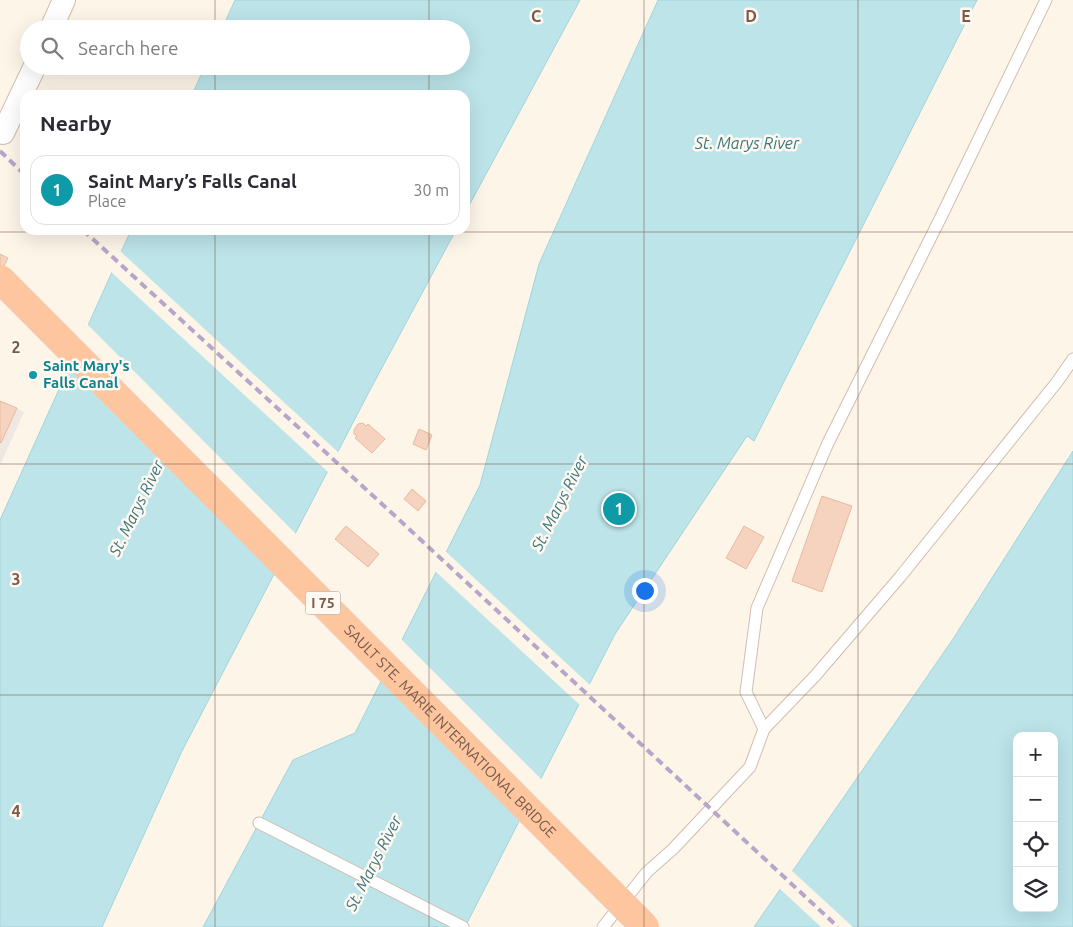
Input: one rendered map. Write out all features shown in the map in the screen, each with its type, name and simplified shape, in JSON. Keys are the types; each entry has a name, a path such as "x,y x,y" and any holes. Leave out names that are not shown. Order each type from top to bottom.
{"highway":[{"name":"SAULT STE. MARIE INTERNATIONAL BRIDGE","path":"0,279 645,927"}],"street":[{"path":"55,20 64,0"},
{"path":"24,90 31,75"},
{"path":"3,133 20,97"}],"lane":[{"path":"764,729 746,692 757,608 828,443 941,217 1046,0"},
{"path":"603,927 647,872 673,850 750,767 764,729 815,676 900,578 1057,382 1073,359"},
{"path":"259,823 463,927"}],"shaded area":[{"path":"0,401 24,412 0,465"}],"water":[{"path":"235,0 580,0 470,204 470,90 194,90 201,75 470,75 470,20 226,20"},
{"name":"St. Marys River","path":"658,0 977,0 754,441 747,436 615,634 465,927 203,927 293,760 355,733 480,485 539,264"},
{"name":"St. Marys River","path":"129,235 453,235 370,390 182,751 102,927 0,927 0,520"},
{"path":"1073,451 1073,927 754,927 953,639"}],"pier":[{"path":"119,250 339,453 329,473 110,271"},
{"path":"86,323 297,535 279,570 68,362"},
{"path":"444,550 591,686 581,706 434,570"},
{"path":"400,638 543,781 525,815 383,673"},
{"path":"791,870 853,927 821,927 779,888"}],"building":[{"path":"0,254 8,258 0,274"},
{"path":"0,401 17,408 1,443 0,442"},
{"path":"363,423 366,426 368,424 385,439 372,453 355,438 357,436 354,434 354,430 358,424"},
{"path":"419,429 432,435 426,450 413,444"},
{"path":"412,489 426,501 418,511 404,499"},
{"path":"822,496 852,506 822,592 792,581"},
{"path":"346,526 379,554 368,567 335,539"},
{"path":"744,526 764,537 746,569 726,558"}],"railway":[{"path":"0,151 20,170"},
{"path":"88,235 394,515 838,927"}],"place":[{"name":"Saint Mary's Falls Canal","path":"33,375"},
{"name":"Saint Mary’s Falls Canal","path":"619,509"}]}
